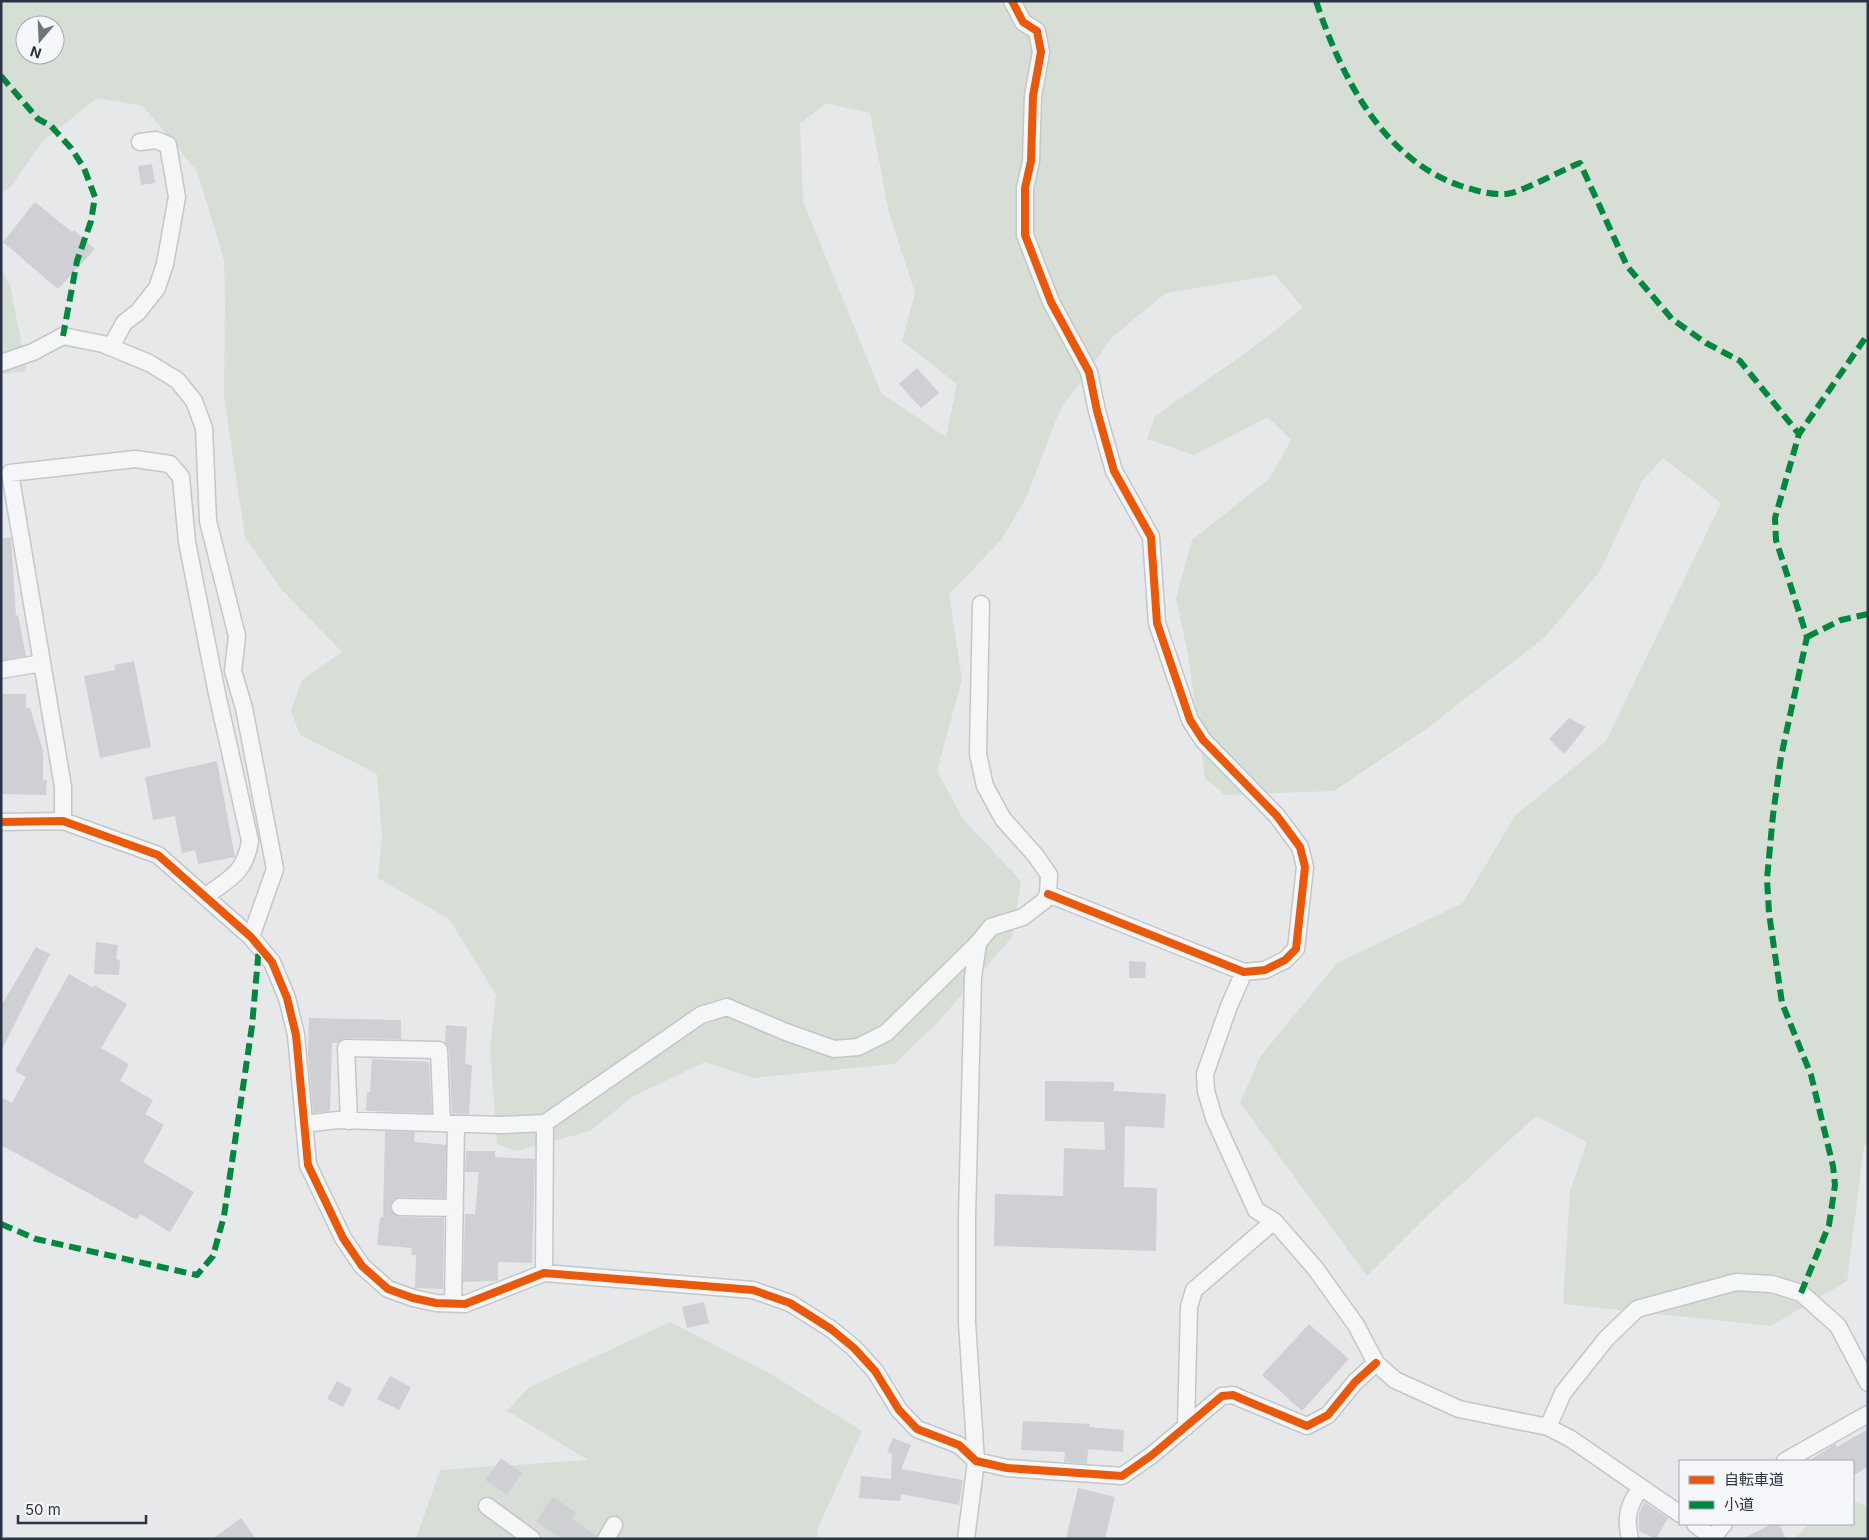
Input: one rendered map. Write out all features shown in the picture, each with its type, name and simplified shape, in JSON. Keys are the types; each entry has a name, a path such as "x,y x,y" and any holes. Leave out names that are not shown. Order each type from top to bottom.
{"street":[{"path":"1012,1 1023,22 1037,31 1041,52 1033,96 1031,161 1025,188 1025,235 1050,302 1089,372 1097,411 1114,471 1151,537 1157,623 1161,641 1190,720 1203,740 1277,816 1300,847 1305,867 1296,948 1285,960 1265,970 1244,972 1048,894"},
{"path":"110,347 124,323 138,312 157,288 174,220 177,197 168,145 156,140 140,142"},
{"path":"1,363 33,352 62,336 110,347 149,364 177,380 194,401 204,428 208,521 237,636 233,671 244,708 275,869 251,937"},
{"path":"63,821 63,787 10,474 135,460 170,464 181,477 187,542 216,689 250,841 247,859 235,875 206,896"},
{"path":"304,1124 350,1120 449,1124 545,1123 701,1015 727,1007 786,1032 834,1049 858,1047 886,1034 978,943 991,927 1023,917 1044,902 1048,894 1049,874 1036,856 1003,819 985,786 978,754 981,604"},
{"path":"1,670 42,663"},
{"path":"1,822 63,821 158,855 251,937 272,962 287,998 296,1035 308,1165 343,1238 362,1266 388,1289 413,1298 465,1304 544,1273 753,1290 790,1302 831,1329 854,1348 876,1371 899,1410 917,1429 959,1445 976,1461 1006,1468 1122,1476 1152,1455 1222,1396 1233,1395 1307,1426 1328,1415 1355,1382 1376,1363"},
{"path":"966,1539 976,1461 967,1322 967,1217 973,977 978,943"},
{"path":"1244,972 1229,1006 1206,1074 1206,1091 1214,1118 1256,1210 1274,1221 1315,1268 1356,1325 1376,1363 1395,1380 1459,1410 1548,1427 1570,1439 1679,1513"},
{"path":"350,1120 346,1048 439,1050 449,1124 455,1208 453,1304"},
{"path":"544,1273 545,1123"},
{"path":"400,1207 455,1208"},
{"path":"1186,1427 1189,1307 1194,1290 1274,1221"},
{"path":"1548,1427 1563,1393 1606,1338 1638,1309 1736,1282 1772,1284 1801,1293 1838,1326 1868,1383"},
{"path":"1787,1460 1868,1414"},
{"path":"1630,1539 1627,1526 1629,1505 1640,1487"},
{"path":"487,1506 532,1539"},
{"path":"1697,1525 1717,1533"}],"shaded area":[{"path":"1,1 1868,1 1868,1145 1864,1146 1847,1281 1771,1326 1563,1304 1570,1191 1587,1142 1536,1116 1429,1214 1367,1276 1240,1103 1260,1057 1337,963 1463,903 1515,816 1606,741 1721,503 1663,458 1642,481 1600,571 1545,637 1426,729 1334,791 1225,795 1205,778 1188,654 1176,598 1192,540 1270,478 1291,440 1268,417 1194,455 1147,439 1155,416 1247,352 1303,308 1275,275 1166,293 1112,337 1059,412 1026,498 1001,540 949,594 962,679 937,771 963,819 1021,881 1012,937 937,1023 894,1064 753,1078 705,1062 632,1097 590,1131 517,1151 497,1144 490,1048 496,995 450,920 378,878 382,836 377,774 300,735 291,711 302,680 342,652 282,590 245,537 224,397 224,260 197,171 143,106 97,98 42,142 11,186 1,194","holes":["826,103 870,113 889,213 915,293 902,341 957,384 946,437 881,393 803,201 800,124"]},
{"path":"1,270 10,285 27,371 1,374"},
{"path":"670,1322 769,1373 862,1431 817,1530 819,1539 416,1539 440,1470 588,1460 507,1411 528,1388"},
{"path":"1854,1502 1868,1506 1868,1539 1795,1539 1807,1525 1854,1525"}],"building":[{"path":"152,164 155,183 141,185 138,166"},
{"path":"35,202 72,232 74,230 95,249 58,289 3,242"},
{"path":"917,368 939,393 921,408 899,384"},
{"path":"1,538 11,538 16,616 18,615 26,656 2,660"},
{"path":"134,661 151,747 100,758 84,676 115,670 114,665"},
{"path":"1,694 26,694 26,708 30,708 43,751 43,780 47,780 46,795 1,794"},
{"path":"1569,718 1586,727 1564,754 1549,739"},
{"path":"217,761 235,857 198,864 195,850 182,853 175,816 153,820 145,777"},
{"path":"96,942 118,945 116,959 120,960 119,975 94,974"},
{"path":"36,947 50,954 1,1051 1,1006"},
{"path":"1129,961 1146,962 1145,978 1129,978"},
{"path":"69,974 93,988 94,985 127,1004 101,1048 129,1064 120,1081 153,1100 145,1114 164,1125 143,1162 194,1192 170,1232 140,1214 137,1220 1,1145 1,1097 12,1103 26,1077 15,1071"},
{"path":"309,1018 401,1020 401,1039 346,1038 337,1043 332,1043 330,1111 313,1113 308,1054"},
{"path":"446,1025 467,1027 465,1064 472,1065 469,1114 452,1113 449,1050 445,1042"},
{"path":"372,1059 429,1062 432,1113 366,1111 367,1092 370,1092"},
{"path":"1045,1081 1114,1082 1114,1091 1166,1094 1164,1128 1125,1126 1124,1187 1157,1188 1156,1251 994,1246 995,1194 1063,1196 1064,1148 1105,1150 1104,1122 1045,1121"},
{"path":"385,1131 415,1132 414,1142 446,1145 445,1198 400,1197 395,1199 390,1206 392,1212 399,1217 444,1218 443,1289 415,1288 416,1255 411,1255 412,1248 377,1245 380,1217 383,1217"},
{"path":"466,1151 495,1151 495,1157 535,1159 532,1263 498,1262 498,1280 495,1281 463,1282 465,1214 475,1214 479,1172 465,1172"},
{"path":"704,1302 709,1323 687,1328 682,1307"},
{"path":"1309,1324 1349,1359 1302,1411 1262,1375"},
{"path":"390,1376 411,1387 399,1410 377,1399"},
{"path":"337,1381 352,1389 343,1407 327,1399"},
{"path":"1023,1421 1090,1424 1090,1427 1124,1430 1123,1452 1088,1449 1087,1464 1064,1462 1065,1452 1021,1450"},
{"path":"1868,1429 1868,1466 1854,1475 1854,1460 1811,1460 1835,1444 1837,1447"},
{"path":"893,1438 911,1445 901,1469 963,1480 959,1505 901,1494 900,1501 859,1498 861,1476 891,1479 892,1454 887,1452"},
{"path":"501,1458 522,1473 507,1495 485,1480"},
{"path":"1078,1488 1115,1497 1105,1539 1066,1539"},
{"path":"553,1497 576,1513 572,1519 597,1536 596,1539 562,1539 536,1521"},
{"path":"1644,1502 1668,1518 1656,1539 1639,1531 1639,1514"},
{"path":"241,1518 256,1539 212,1539"},
{"path":"1770,1525 1779,1525 1786,1539 1742,1539"}],"marked path":[{"path":"1316,1 1338,58 1368,111 1387,135 1409,156 1433,173 1473,190 1506,194 1521,190 1580,163 1627,266 1672,319 1706,343 1740,361 1799,434"},
{"path":"1,76 38,119 51,126 71,148 84,168 95,197 91,221 77,261 63,336"},
{"path":"1801,1293 1829,1225 1835,1185 1833,1166 1811,1075 1782,1003 1769,913 1767,879 1773,815 1781,757 1807,637 1776,540 1775,518 1799,434 1868,334"},
{"path":"1807,637 1841,620 1868,614"},
{"path":"1,1224 36,1239 197,1275 213,1256 224,1216 252,1026 259,947"}],"cycle path":[{"path":"1012,1 1023,22 1037,31 1041,52 1033,96 1031,161 1025,188 1025,235 1051,302 1089,372 1097,411 1114,471 1151,537 1157,623 1190,720 1203,740 1277,816 1300,847 1305,867 1296,949 1285,960 1265,970 1244,972 1048,894"},
{"path":"1,822 63,821 158,855 251,937 272,962 287,998 296,1035 308,1165 343,1238 362,1266 388,1289 413,1298 436,1303 465,1304 544,1273 753,1290 790,1303 831,1329 854,1348 875,1371 899,1410 917,1429 959,1445 976,1461 1007,1468 1122,1476 1152,1455 1222,1396 1233,1395 1307,1426 1328,1415 1355,1382 1376,1363"}]}
